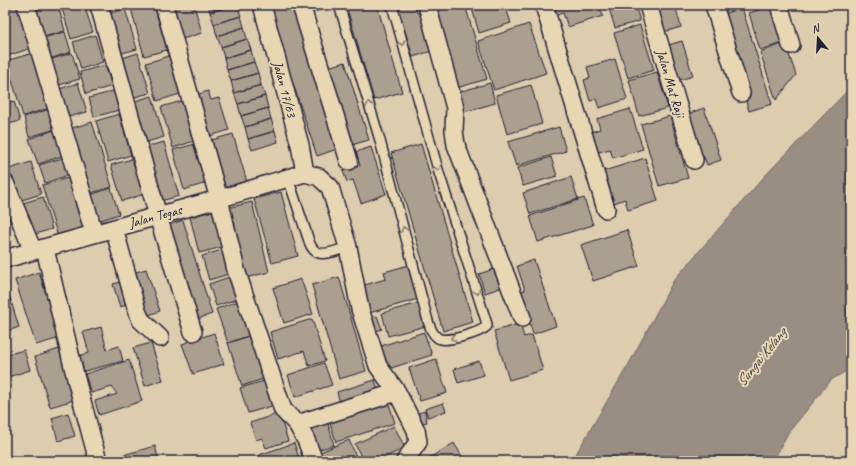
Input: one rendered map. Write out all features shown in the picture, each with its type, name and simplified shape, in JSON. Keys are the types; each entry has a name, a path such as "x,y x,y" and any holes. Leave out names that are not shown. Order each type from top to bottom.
{"street":[{"path":"26,5 94,233"},
{"path":"99,5 158,216 193,332"},
{"path":"164,5 219,199 236,270 283,410 297,424 306,440 314,461"},
{"name":"Jalan 17/63","path":"262,5 300,145 305,173"},
{"path":"301,5 349,161"},
{"path":"427,5 454,108 454,130 456,145 461,162 522,318"},
{"path":"544,5 606,209"},
{"name":"Jalan Mat Raji","path":"648,5 694,160"},
{"path":"714,5 741,93"},
{"path":"779,5 791,45"},
{"path":"305,173 319,177 330,187 348,247 360,309 378,366 397,392 416,430 418,442 405,461"},
{"name":"Jalan Tegas","path":"5,259 219,199 305,173"},
{"path":"5,183 39,250 98,461"},
{"path":"114,228 137,311 141,320 160,338"},
{"path":"297,424 397,392"}],"lane":[{"path":"340,5 379,137 430,325 435,335 439,339 454,339 481,330 487,326 487,324 439,173 392,5"},
{"path":"288,178 310,245 314,251 322,254 348,247"}],"water":[{"name":"Sungai Kelang","path":"851,87 851,368 831,380 788,433 773,461 572,461 630,362 674,280 763,178"}],"building":[{"path":"5,5 18,5 31,48 5,57"},
{"path":"58,5 65,31 40,38 32,11"},
{"path":"61,5 84,5 93,32 71,39"},
{"path":"100,5 124,5 102,11"},
{"path":"130,5 154,5 167,50 144,56"},
{"path":"168,5 194,5 202,33 179,40"},
{"path":"208,5 235,5 210,12"},
{"path":"237,5 241,16 214,24 210,12"},
{"path":"267,5 296,5 343,147 317,156"},
{"path":"308,5 326,5 327,8 311,13"},
{"path":"346,5 377,5 402,92 374,100"},
{"path":"397,5 415,5 417,13 420,12 432,51 413,57"},
{"path":"428,5 465,5 487,79 453,89"},
{"path":"471,5 505,5 511,23 479,33"},
{"path":"549,5 599,5 603,16 568,27 563,13 552,16"},
{"path":"608,5 635,5 640,21 615,28"},
{"path":"665,5 675,5 681,27 657,34 649,10"},
{"path":"718,5 742,5 720,12"},
{"path":"772,6 783,43 760,50 749,13"},
{"path":"742,8 772,104 749,111 719,15"},
{"path":"125,9 137,49 115,55 103,15"},
{"path":"241,16 244,27 217,36 214,24"},
{"path":"529,24 546,73 494,90 478,41"},
{"path":"640,25 654,70 628,78 614,33"},
{"path":"244,27 247,39 221,47 217,36"},
{"path":"65,32 71,52 46,60 39,39"},
{"path":"95,35 103,62 81,69 73,42"},
{"path":"247,39 251,50 224,58 221,47"},
{"path":"682,41 693,76 673,82 662,47"},
{"path":"785,43 796,75 776,100 760,52"},
{"path":"251,50 254,62 227,70 224,58"},
{"path":"33,53 50,108 23,116 6,61"},
{"path":"72,53 80,79 52,87 45,61"},
{"path":"138,53 150,93 127,99 116,60"},
{"path":"169,56 180,94 157,101 146,63"},
{"path":"615,59 627,99 599,108 596,99 590,101 584,80 590,78 587,67"},
{"path":"254,62 258,73 231,81 227,70"},
{"path":"345,62 369,140 348,146 324,68"},
{"path":"105,65 112,86 86,94 80,72"},
{"path":"657,72 668,108 639,116 629,80"},
{"path":"258,73 261,85 234,93 231,81"},
{"path":"78,83 87,112 64,118 56,90"},
{"path":"490,83 495,103 461,113 455,93"},
{"path":"261,85 265,96 238,104 234,93"},
{"path":"531,85 542,124 507,134 496,95"},
{"path":"114,91 119,110 94,117 89,98"},
{"path":"208,91 211,100 219,98 229,130 207,137 194,96"},
{"path":"152,96 164,137 140,144 128,103"},
{"path":"265,96 268,108 241,116 238,104"},
{"path":"14,101 20,121 5,125 5,103"},
{"path":"182,101 194,141 173,148 161,107"},
{"path":"268,108 271,119 245,127 241,116"},
{"path":"704,108 721,160 707,165 703,155 696,158 682,116"},
{"path":"50,109 56,129 29,137 24,117"},
{"path":"630,109 643,149 613,158 610,149 595,153 588,133 600,129 597,119"},
{"path":"119,114 131,155 108,162 96,121"},
{"path":"670,116 688,178 659,186 641,124"},
{"path":"271,119 275,131 248,139 245,127"},
{"path":"92,122 112,187 84,195 69,129"},
{"path":"559,127 566,151 516,166 508,142"},
{"path":"54,130 62,156 38,164 29,139"},
{"path":"275,131 278,142 252,150 248,139"},
{"path":"233,134 247,182 223,189 208,141"},
{"path":"164,142 179,196 157,202 142,148"},
{"path":"195,144 206,183 184,190 173,150"},
{"path":"421,144 473,322 443,331 391,153"},
{"path":"371,147 386,194 361,203 353,180 347,182 343,171 360,166 356,152"},
{"path":"66,157 71,174 45,183 39,165"},
{"path":"551,157 557,176 523,186 517,168"},
{"path":"135,158 145,194 122,201 111,165"},
{"path":"645,158 658,201 628,210 625,199 614,203 608,183 604,184 601,172"},
{"path":"31,162 41,194 16,202 6,170"},
{"path":"571,177 578,199 530,214 523,193"},
{"path":"68,178 83,229 58,237 42,185"},
{"path":"111,188 119,214 95,222 87,196"},
{"path":"281,192 298,256 272,263 254,199"},
{"path":"43,197 52,229 32,235 23,203"},
{"path":"584,198 593,225 538,242 530,216"},
{"path":"252,202 269,272 245,278 227,208"},
{"path":"216,210 226,246 199,253 190,217"},
{"path":"183,220 212,314 195,320 165,226"},
{"path":"627,230 639,266 593,281 581,245"},
{"path":"225,249 232,273 209,280 202,256"},
{"path":"534,260 556,326 533,334 519,292 525,290 517,266"},
{"path":"409,265 418,299 369,313 361,286 386,279 384,272"},
{"path":"500,267 506,286 485,293 479,274"},
{"path":"146,269 160,311 143,317 129,274"},
{"path":"39,272 60,338 36,345 15,280"},
{"path":"232,276 240,298 216,306 209,284"},
{"path":"339,277 366,371 339,379 312,285"},
{"path":"301,279 313,314 284,323 273,288"},
{"path":"124,281 130,304 120,307 113,284"},
{"path":"5,282 19,327 5,332"},
{"path":"238,301 251,335 228,343 216,309"},
{"path":"419,303 426,326 388,336 382,313"},
{"path":"377,316 382,329 372,332 368,319"},
{"path":"312,319 325,361 309,366 304,351 278,359 270,332"},
{"path":"520,324 524,337 532,335 543,370 509,380 494,331"},
{"path":"101,327 107,350 119,346 123,361 81,372 77,356 89,353 83,332"},
{"path":"424,332 432,355 388,369 381,346"},
{"path":"214,333 224,364 193,374 182,344"},
{"path":"251,335 266,378 242,386 228,343"},
{"path":"151,343 163,380 145,386 133,348"},
{"path":"59,349 74,400 50,407 35,357"},
{"path":"24,350 30,370 5,378 5,355"},
{"path":"436,359 447,393 420,401 409,368"},
{"path":"129,360 142,401 99,415 95,401 117,394 112,387 91,393 85,374"},
{"path":"479,361 484,375 458,383 454,369"},
{"path":"324,363 332,385 295,397 288,375"},
{"path":"375,380 379,394 341,407 337,392"},
{"path":"264,381 272,406 248,413 240,388"},
{"path":"388,401 395,423 336,442 329,420"},
{"path":"443,403 446,411 428,417 425,409"},
{"path":"425,411 427,422 418,424 415,414"},
{"path":"68,413 75,436 58,441 52,418"},
{"path":"279,413 288,441 266,448 262,438 256,440 250,423"},
{"path":"327,420 334,445 314,451 306,426"},
{"path":"394,426 405,448 383,458 384,461 363,461 355,444"},
{"path":"349,440 358,461 321,461 318,453"},
{"path":"294,443 300,461 261,461 259,455"},
{"path":"454,443 465,461 424,461"},
{"path":"155,446 159,461 105,460"}]}
